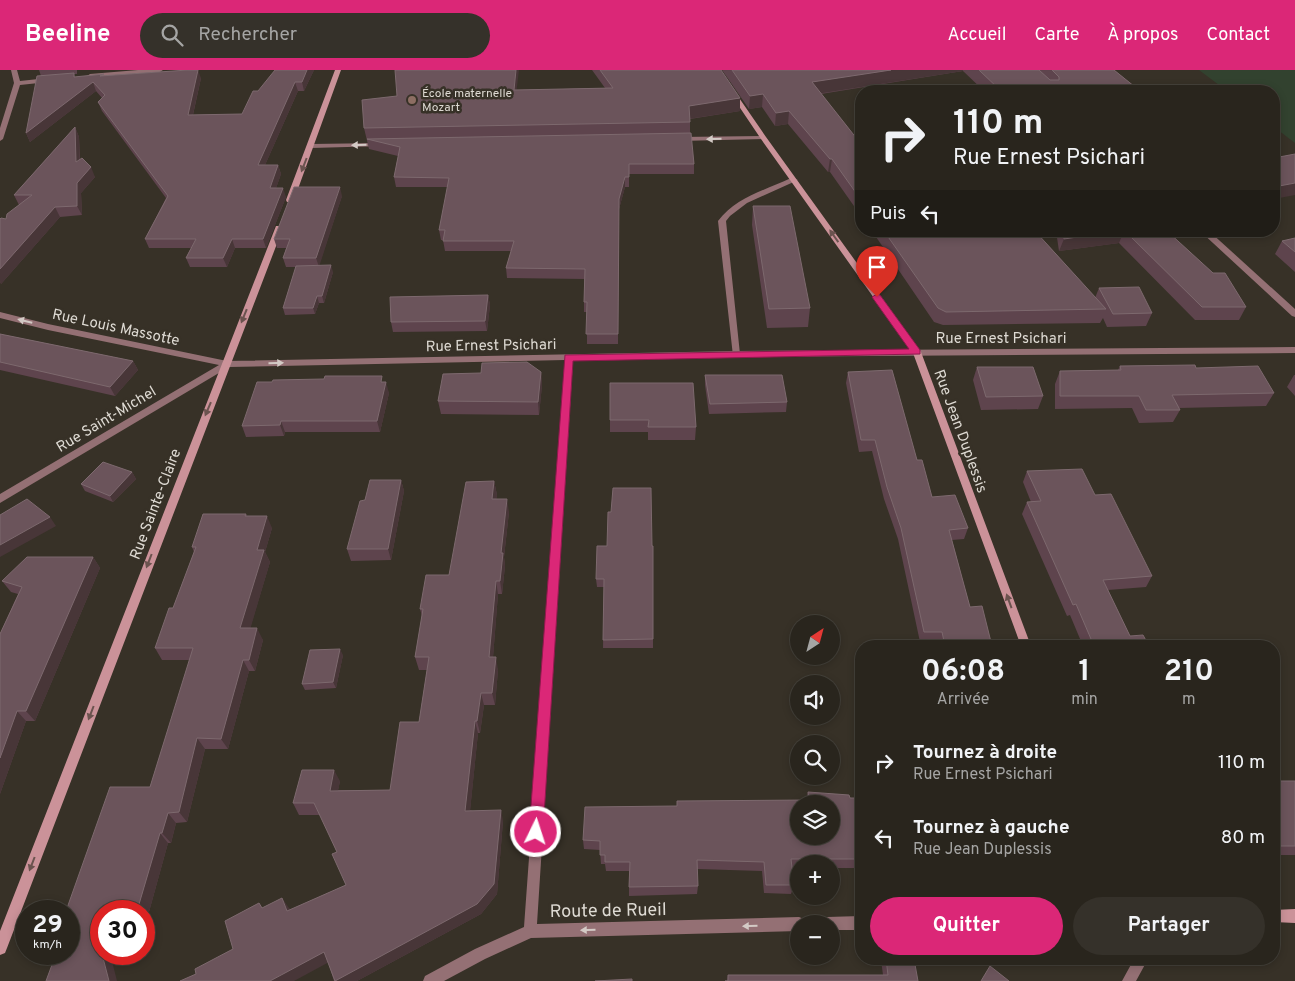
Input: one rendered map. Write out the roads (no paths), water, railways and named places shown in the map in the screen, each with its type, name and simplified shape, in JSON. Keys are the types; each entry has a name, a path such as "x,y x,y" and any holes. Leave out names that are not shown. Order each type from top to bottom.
{"street":[{"path":"0,139 2,122 17,83 14,70"},
{"path":"84,77 160,70"},
{"path":"286,209 338,70"},
{"path":"17,83 55,79"},
{"name":"Rue Jean Duplessis","path":"726,84 917,352 1024,640"},
{"path":"674,140 763,138"},
{"path":"311,146 389,145"},
{"path":"736,354 722,221 726,212 747,200 794,180"},
{"name":"Rue Sainte-Claire","path":"0,948 283,218"},
{"path":"1211,237 1295,314"},
{"name":"Rue Louis Massotte","path":"0,315 48,327 227,364"},
{"name":"Rue Ernest Psichari","path":"227,364 736,354 1295,350"},
{"path":"530,931 568,358"},
{"name":"Rue Saint-Michel","path":"0,499 227,364"},
{"path":"1280,916 1295,916"},
{"path":"840,924 855,923"},
{"name":"Route de Rueil","path":"430,981 480,954 530,931 790,924"},
{"path":"1129,981 1138,965"}],"place":[{"name":"École maternelle Mozart","path":"412,100"}]}
